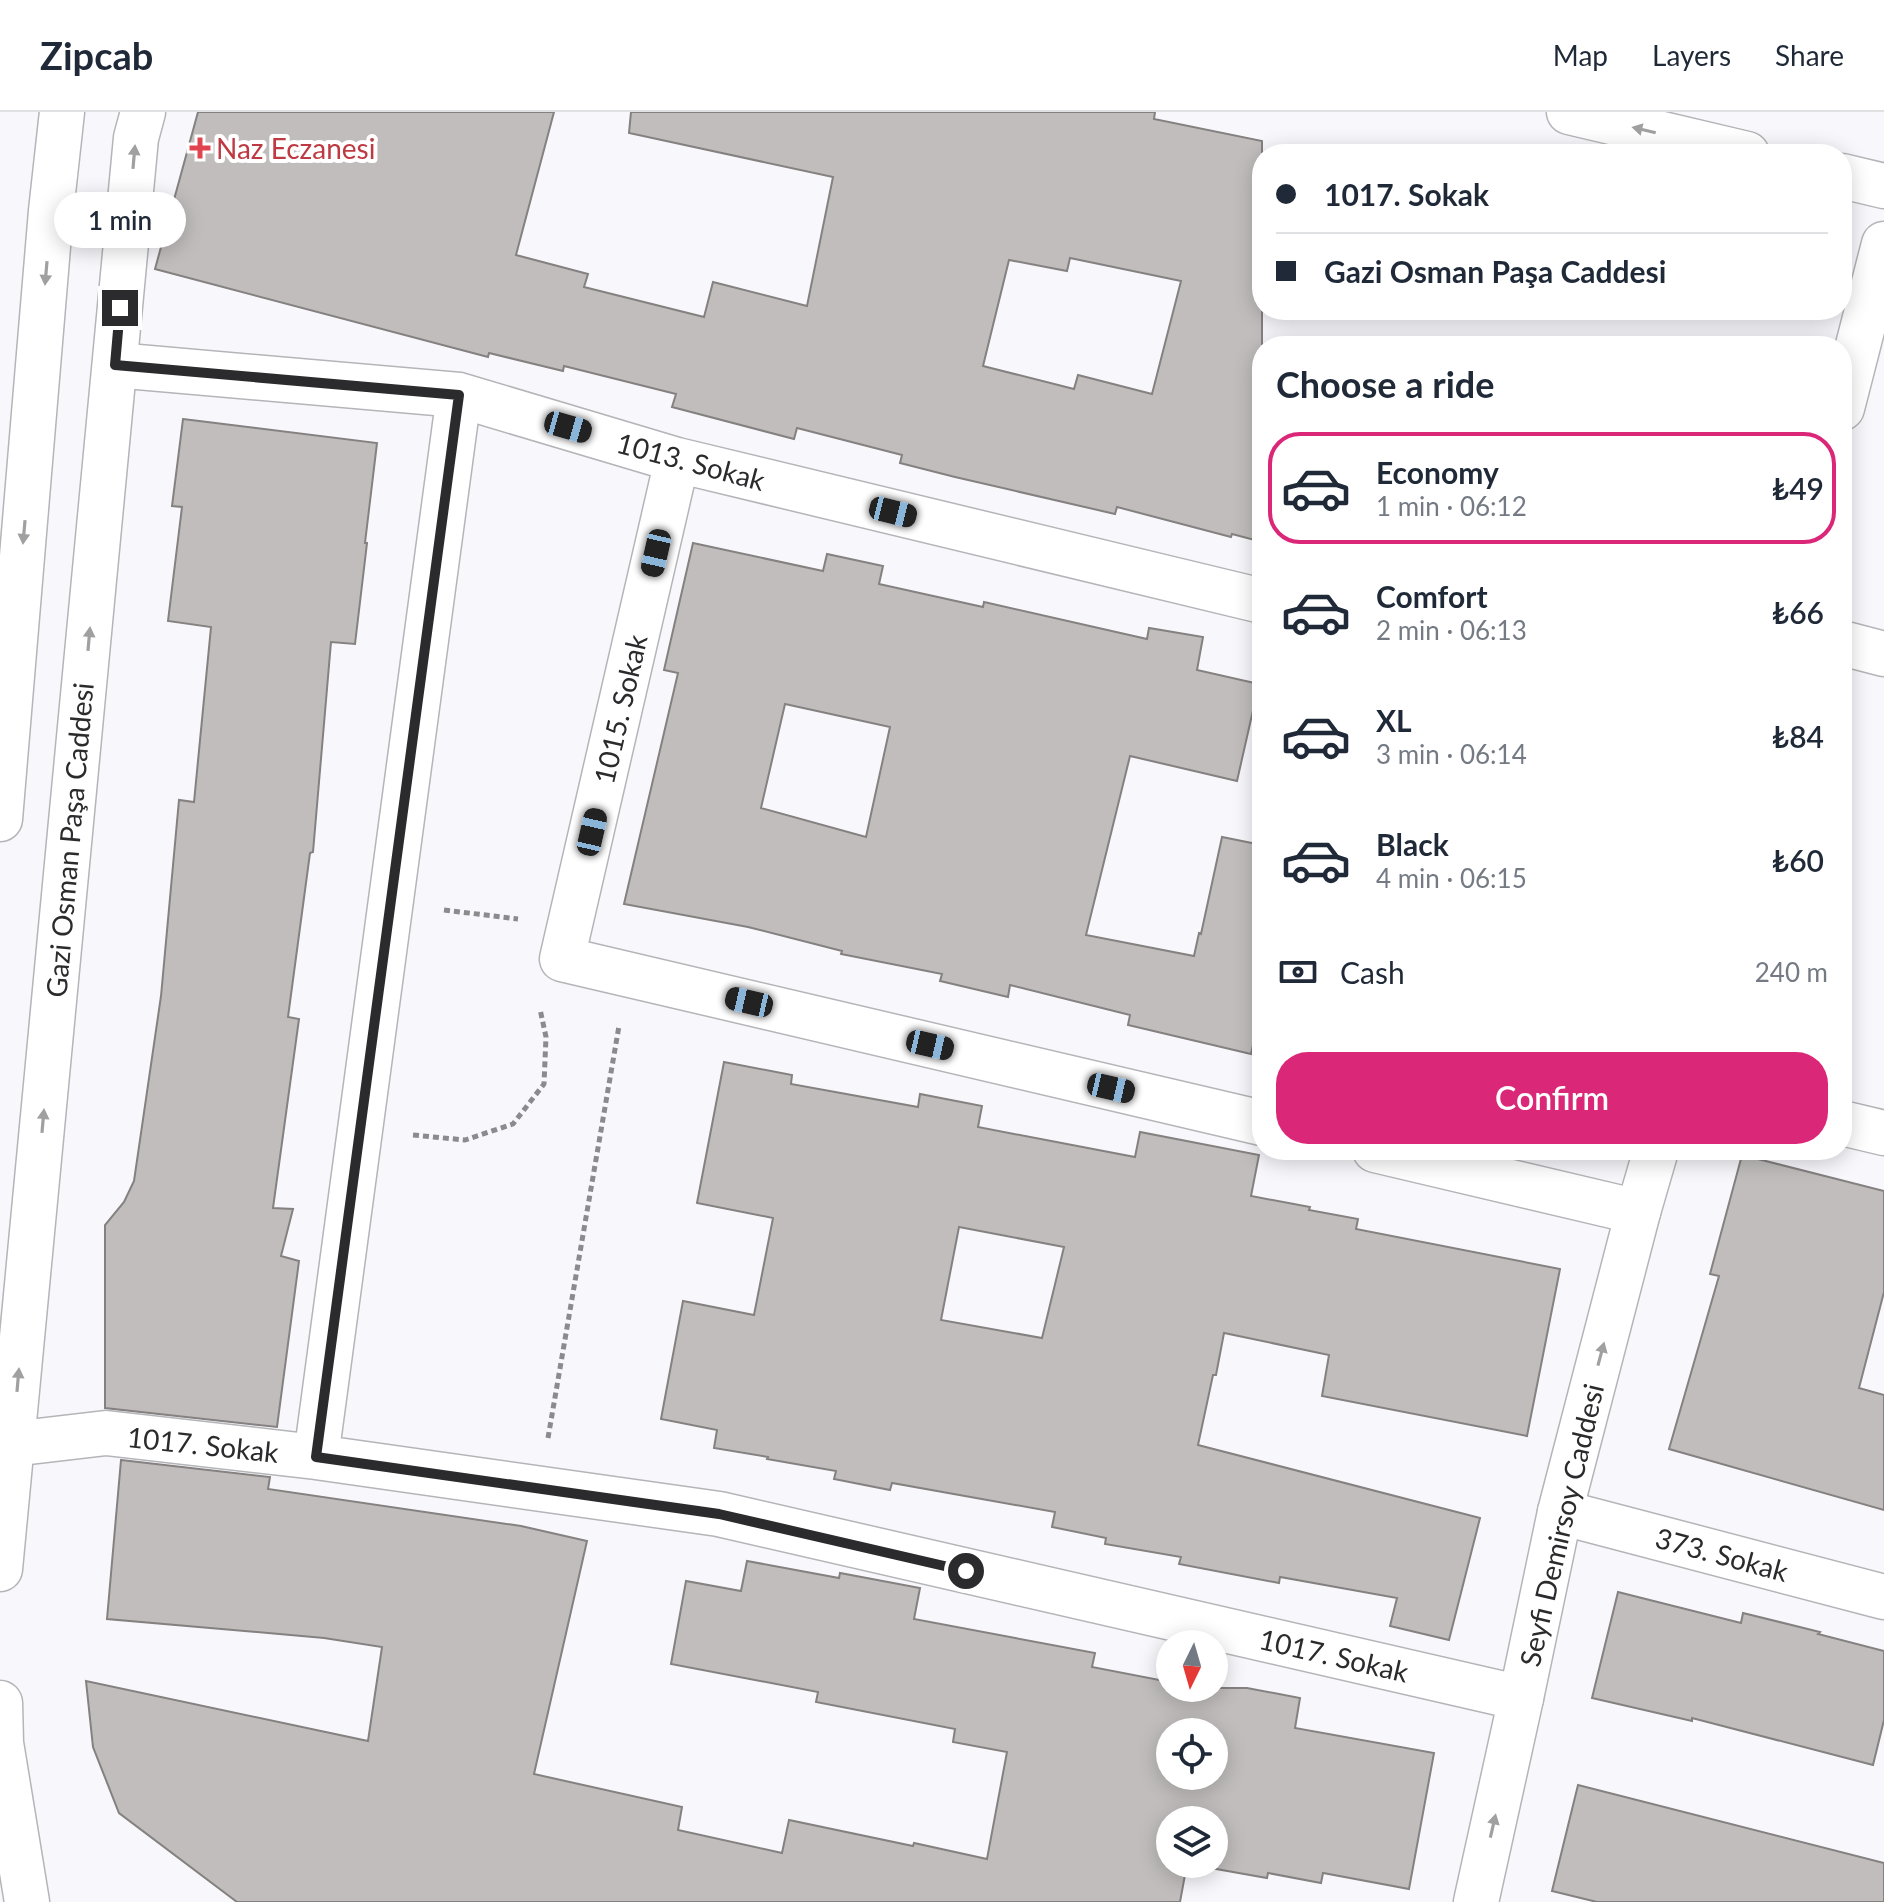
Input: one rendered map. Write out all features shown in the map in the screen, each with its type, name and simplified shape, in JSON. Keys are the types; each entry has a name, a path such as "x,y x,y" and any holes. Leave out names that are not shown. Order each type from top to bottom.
{"street":[{"path":"0,819 62,112"},
{"name":"Gazi Osman Paşa Caddesi","path":"0,1569 136,138 143,112"},
{"path":"1569,112 1705,144"},
{"path":"1852,178 1884,186"},
{"path":"1852,369 1884,244"},
{"name":"1013. Sokak","path":"115,365 459,395 677,460 1252,599"},
{"path":"316,1457 459,395"},
{"name":"1015. Sokak","path":"677,460 562,959 1252,1121"},
{"path":"1852,646 1884,654"},
{"path":"1852,1125 1884,1133"},
{"path":"1417,1160 1638,1212"},
{"name":"Seyfi Demirsoy Caddesi","path":"1476,1902 1560,1512 1653,1160"},
{"name":"1017. Sokak","path":"12,1444 106,1433 316,1457 719,1514 1521,1698"},
{"name":"373. Sokak","path":"1560,1512 1884,1597"},
{"path":"0,1703 1,1743 27,1902"}],"path":[{"path":"390,903 570,925"},
{"path":"539,1488 628,973"},
{"path":"359,1131 465,1140 513,1124 544,1084 546,1037 537,997"}],"building":[{"path":"198,112 554,112 516,255 588,274 584,287 704,317 713,282 807,306 833,177 629,133 631,112 1155,112 1154,119 1262,141 1262,144 1252,144 1252,320 1262,320 1262,336 1252,336 1252,539 1232,534 1231,537 1117,507 1115,514 955,477 900,463 902,455 797,428 794,439 672,407 676,394 564,366 563,371 489,353 488,357 155,269","holes":["1070,258 1181,281 1152,394 1078,375 1074,389 983,366 1009,260 1067,271"]},
{"path":"183,419 377,443 355,644 331,642 313,852 310,853 288,1017 299,1019 273,1208 293,1209 281,1256 299,1261 277,1427 105,1408 105,1225 124,1202 134,1181 161,996 179,800 194,802 211,627 168,621 182,507 172,506"},
{"path":"693,543 823,571 827,554 883,566 879,584 983,607 984,602 1147,639 1149,628 1203,637 1197,670 1252,682 1252,715 1237,781 1130,756 1086,935 1194,956 1222,837 1252,843 1251,1054 1128,1025 1130,1015 1010,985 1008,997 940,981 942,974 841,954 842,951 748,927 624,904 678,673 664,670","holes":["785,704 890,727 866,837 761,808"]},
{"path":"724,1062 792,1075 791,1084 918,1107 920,1094 982,1106 978,1127 1135,1157 1140,1132 1252,1154 1252,1160 1258,1160 1251,1196 1358,1219 1356,1229 1560,1269 1527,1436 1322,1396 1329,1355 1224,1333 1198,1445 1480,1518 1449,1640 1390,1626 1397,1598 1280,1577 1279,1583 1179,1564 1181,1557 1105,1544 1106,1538 1052,1527 1055,1512 892,1483 890,1490 834,1479 836,1471 714,1448 717,1430 661,1419 683,1301 754,1315 773,1218 697,1203","holes":["959,1227 1064,1247 1042,1338 941,1320"]},
{"path":"1741,1160 1762,1160 1884,1191 1884,1292 1859,1388 1884,1395 1884,1510 1669,1449 1719,1276 1710,1274"},
{"path":"121,1460 270,1477 268,1489 521,1526 587,1541 534,1774 682,1807 678,1830 782,1853 789,1820 987,1859 1007,1752 953,1742 955,1729 816,1702 818,1692 671,1664 686,1581 741,1591 747,1561 839,1578 840,1573 920,1588 914,1619 1095,1653 1092,1667 1156,1679 1156,1702 1228,1702 1228,1688 1247,1688 1300,1698 1295,1728 1434,1753 1409,1889 1323,1873 1321,1883 1268,1873 1267,1878 1228,1871 1228,1806 1156,1806 1156,1878 1184,1878 1180,1902 237,1902 119,1813 93,1747 86,1681 368,1741 382,1647 324,1638 107,1619"},
{"path":"1618,1592 1741,1623 1743,1613 1884,1651 1884,1720 1873,1765 1692,1718 1692,1721 1592,1698"},
{"path":"1578,1785 1884,1863 1884,1902 1597,1902 1552,1891"}],"place":[{"name":"Naz Eczanesi","path":"200,148"}],"route":[{"path":"120,308 115,365 459,395 316,1457 719,1514 966,1571"}]}
